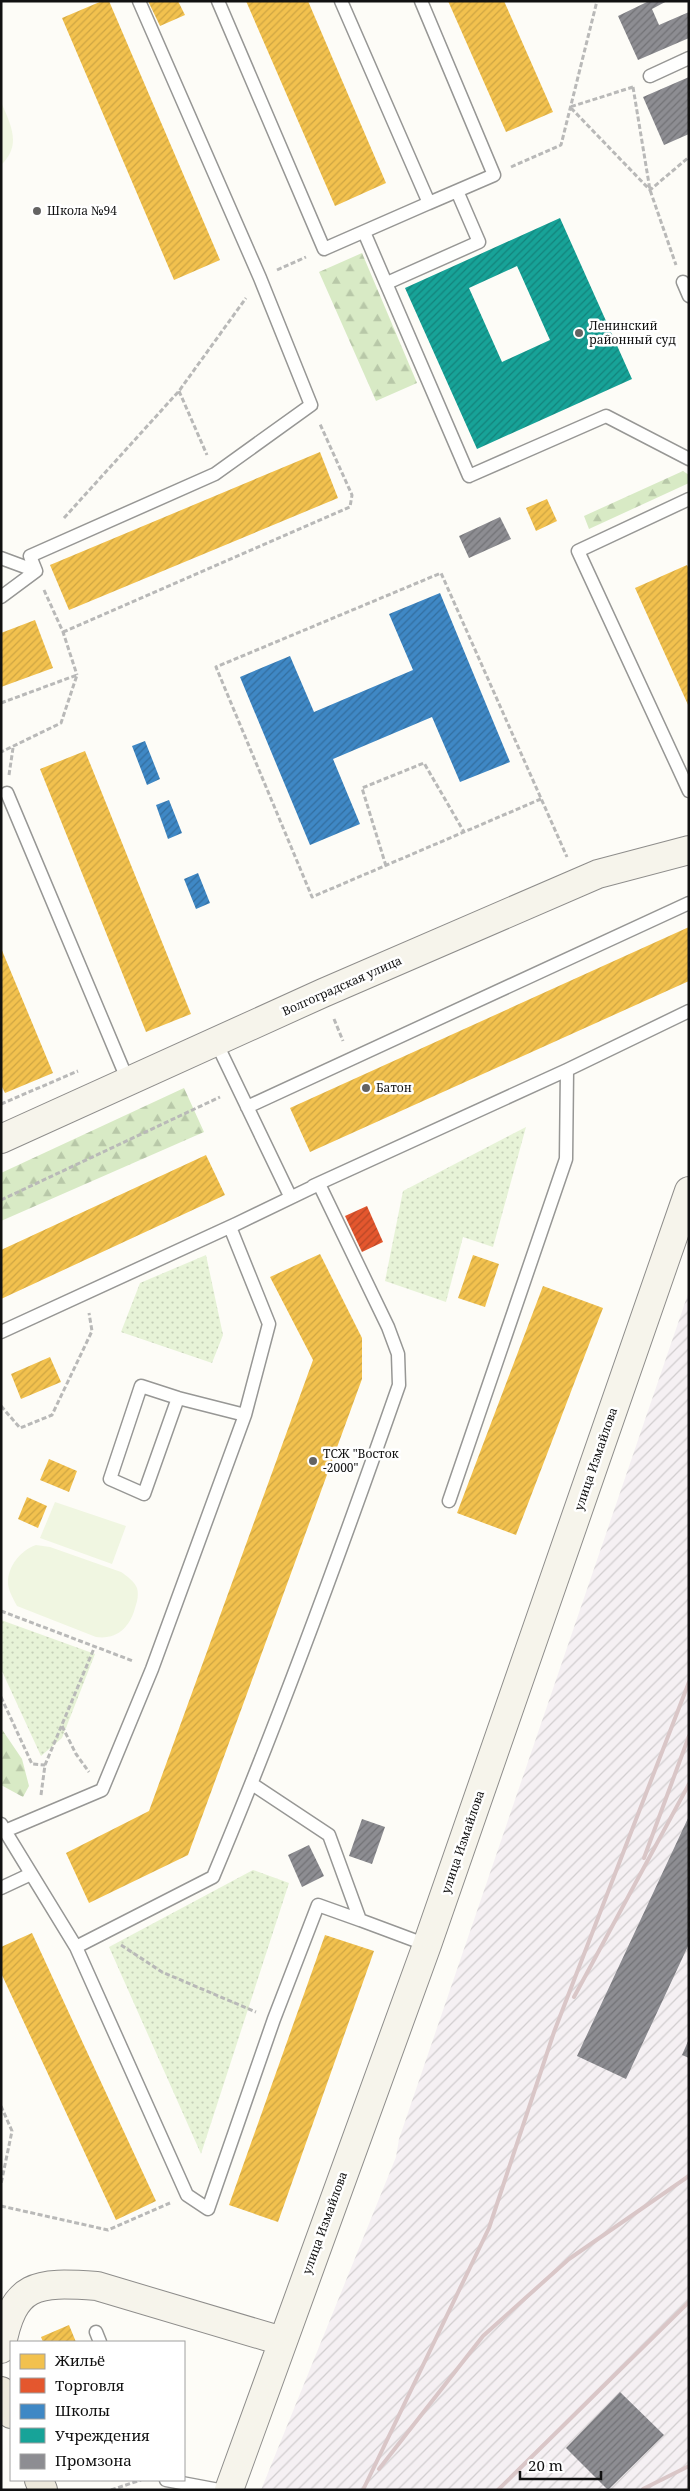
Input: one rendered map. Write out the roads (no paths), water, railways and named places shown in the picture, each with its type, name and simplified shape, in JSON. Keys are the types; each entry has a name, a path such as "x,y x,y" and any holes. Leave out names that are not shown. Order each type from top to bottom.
{"main road":[{"name":"Волгоградская улица","path":"1,1139 598,874 689,850"},
{"name":"улица Измайлова","path":"228,2490 427,1945 689,1192"},
{"path":"1,2349 8,2316 16,2302 30,2290 68,2284 97,2286 282,2341"},
{"path":"1,2391 10,2412"}],"lane":[{"path":"36,571 30,556 215,474 311,405 260,278 139,1"},
{"path":"218,1 324,249 494,175 421,1"},
{"path":"341,1 430,203"},
{"path":"650,76 689,58"},
{"path":"387,283 479,242 457,191"},
{"path":"364,232 469,476 606,416 689,459"},
{"path":"683,282 689,296"},
{"path":"689,499 578,551 689,791"},
{"path":"1,558 36,571"},
{"path":"1,597 36,571"},
{"path":"7,793 128,1081"},
{"path":"247,1107 689,904"},
{"path":"1,1332 230,1227 290,1196 567,1070 689,1011"},
{"path":"216,1042 290,1196"},
{"path":"449,1501 566,1159 567,1070"},
{"path":"76,1947 213,1877 252,1784 330,1581 399,1385 398,1354 388,1327 319,1184"},
{"path":"230,1227 268,1324 245,1415 152,1669 102,1790 37,1819 3,1828 76,1947 186,2195 208,2209 274,2019 318,1904 427,1945"},
{"path":"178,1398 144,1494 110,1479 140,1386 245,1415"},
{"path":"252,1784 329,1835 360,1920"},
{"path":"1,1888 31,1874"},
{"path":"173,2484 219,2490"}],"railway":[{"path":"363,2490 489,2228 554,2032 689,1682"},
{"path":"644,1858 689,1736"},
{"path":"574,1997 689,1784"},
{"path":"379,2469 483,2336 569,2259 689,2176"},
{"path":"498,2490 689,2302"},
{"path":"643,2489 689,2466"}],"place":[{"name":"Школа №94","path":"37,211"},
{"name":"Ленинский районный суд","path":"579,333"},
{"name":"Батон","path":"366,1088"},
{"name":"ТСЖ \"Восток -2000\"","path":"313,1461"}]}
